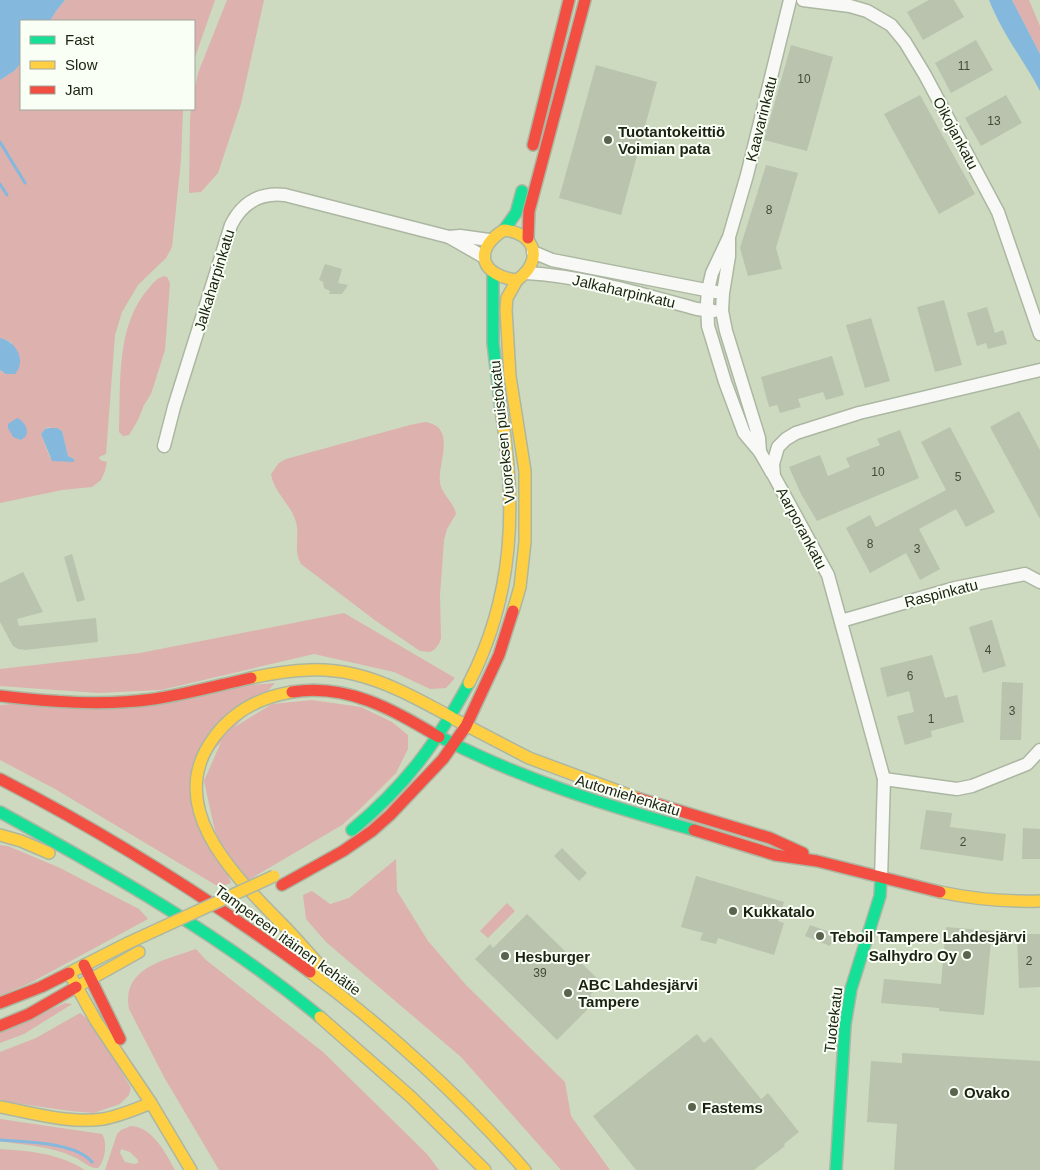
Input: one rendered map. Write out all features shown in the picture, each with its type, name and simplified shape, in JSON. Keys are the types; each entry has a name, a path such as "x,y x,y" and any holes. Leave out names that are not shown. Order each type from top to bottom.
{"main road":[{"path":"530,158 569,0"},
{"path":"528,238 512,230 504,230 495,234 484,248 487,267 500,279 522,277 531,267 533,252 528,238 529,211 585,0"},
{"path":"504,230 516,213 525,177"},
{"name":"Vuoreksen puistokatu","path":"344,836 380,806 409,776 440,737 471,677 499,602 508,559 510,474 495,371 493,274"},
{"name":"Vuoreksen puistokatu","path":"183,931 273,889 343,851 372,831 443,759 466,726 499,654 515,607 523,561 526,520 525,471 510,376 506,310 507,298 522,277"},
{"name":"Automiehenkatu","path":"0,696 53,702 136,701 174,696 286,671 328,669 354,673 381,681 492,740 537,761 657,804 770,838 796,848 815,860"},
{"name":"Automiehenkatu","path":"359,1009 286,928 238,880 223,860 205,827 198,808 196,777 210,740 224,723 242,709 266,698 295,691 333,691 354,695 378,703 454,745 492,763 616,809 769,853 815,860 881,879 946,894 968,898 1019,902 1040,901"},
{"name":"Tampereen itäinen kehätie","path":"0,778 148,861 200,894 359,1009 473,1114 525,1170"},
{"path":"0,812 176,912 271,979 341,1033 410,1096 485,1170"},
{"path":"0,835 21,841 134,887"},
{"path":"0,1003 41,987 128,943 287,869"},
{"name":"Tuotekatu","path":"836,1170 845,1025 851,989 880,896 881,879"},
{"path":"0,1026 30,1014 143,950"},
{"path":"84,965 151,1103"},
{"path":"69,973 96,1021 151,1103 191,1170"},
{"path":"0,1107 94,1120 117,1116 151,1103"}],"street":[{"name":"Kaavarinkatu","path":"774,476 760,452 744,433 724,382 710,332 707,310 708,290 712,273 729,237 748,175 790,0"},
{"name":"Oikojankatu","path":"803,0 850,6 867,11 883,19 905,42 925,75 998,212 1040,334"},
{"name":"Jalkaharpinkatu","path":"164,446 174,407 231,225 250,201 267,195 285,195 449,237 484,257"},
{"name":"Jalkaharpinkatu","path":"449,237 460,236 489,240"},
{"name":"Kaavarinkatu","path":"729,237 729,256 722,311 726,331 759,438 760,452"},
{"name":"Jalkaharpinkatu","path":"533,252 552,260 723,294"},
{"name":"Jalkaharpinkatu","path":"522,277 548,274 707,310 722,311"},
{"name":"Aarporankatu","path":"881,879 884,779 828,575 774,476 773,464 778,447 796,433 859,413 1040,370"},
{"name":"Raspinkatu","path":"841,620 955,588 1025,574 1040,582"},
{"path":"884,779 957,789 972,786 1027,764 1040,750"}],"shaded area":[{"path":"65,0 215,0 195,57 195,20 51,20"},
{"path":"227,0 264,0 241,104 218,173 201,192 189,193 190,118 191,110 195,110 195,87 198,73"},
{"path":"1012,0 1029,0 1040,26 1040,54"},
{"path":"20,64 20,110 183,110 181,160 172,247 166,258 138,285 122,312 115,335 106,454 99,457 100,460 107,462 101,480 92,487 62,490 0,503 0,370 3,373 12,343 0,338 0,80 14,71","holes":["48,427 62,431 68,456 74,459 50,458 41,434 45,429"]},
{"path":"167,277 170,283 165,350 151,394 129,435 123,436 119,432 120,376 125,338 130,320 138,303 149,288 159,278"},
{"path":"425,422 435,425 441,431 444,447 440,483 456,514 447,529 444,540 440,595 441,638 439,644 430,652 420,651 376,621 301,564 297,554 297,533 294,516 275,487 271,474 279,463 286,459"},
{"path":"344,613 455,678 446,688 430,689 394,672 314,654 161,690 98,693 0,686 0,669 140,653"},
{"path":"275,683 191,775 231,883 219,887 55,789 0,760 0,705"},
{"path":"312,700 361,707 392,722 408,735 408,749 396,773 342,825 247,881 217,840 204,781 225,733 272,704"},
{"path":"0,845 8,846 60,868 139,909 148,919 32,982 0,996"},
{"path":"396,859 397,891 428,941 466,985 565,1082 571,1116 610,1170 561,1170 461,1057 326,942 306,919 303,895 312,891 330,904 349,898"},
{"path":"507,903 515,911 488,938 480,931"},
{"path":"196,949 206,960 323,1052 427,1154 439,1170 219,1170 164,1077 129,1009 128,995 132,983 139,974 148,967"},
{"path":"65,1003 72,1004 24,1034 0,1043 0,1033"},
{"path":"80,1013 94,1024 131,1088 129,1095 120,1104 94,1113 0,1101 0,1052 36,1038"},
{"path":"0,1119 102,1134 105,1142 105,1152 102,1161 98,1168 95,1168 56,1150 0,1141"},
{"path":"131,1126 146,1131 158,1142 175,1170 105,1170 117,1134","holes":["121,1149 130,1152 138,1160 138,1163 125,1162 120,1153"]},
{"path":"0,1149 54,1156 85,1170 0,1170"}],"water":[{"path":"0,0 65,0 51,20 20,20 20,64 14,71 0,80"},
{"path":"989,0 1012,0 1040,54 1040,91 1000,24"},
{"path":"0,338 11,343 18,352 20,363 15,374 6,374 0,370"},
{"path":"17,418 24,423 27,431 26,436 21,440 13,437 8,428 8,424"},
{"path":"48,428 57,428 62,431 68,456 74,459 74,462 52,461 41,434"}],"building":[{"path":"929,0 954,0 964,17 923,40 907,12"},
{"path":"976,40 993,70 951,93 935,63"},
{"path":"791,45 833,57 807,151 764,140"},
{"name":"Tuotantokeittiö Voimian pata","path":"596,65 657,82 621,215 559,198"},
{"path":"920,95 975,194 939,214 884,114"},
{"path":"1006,95 1022,123 981,146 965,118"},
{"path":"766,165 798,173 776,248 782,269 748,276 740,248"},
{"path":"325,264 342,269 338,283 348,285 342,294 329,294 330,291 324,288 323,282 319,280"},
{"path":"944,300 962,365 935,372 917,307"},
{"path":"987,307 995,333 1003,330 1007,344 988,349 986,343 977,346 967,313"},
{"path":"871,318 890,381 865,388 846,325"},
{"path":"832,356 844,395 826,400 823,392 798,399 801,407 780,413 777,405 769,407 761,377"},
{"path":"1019,411 1040,450 1040,519 990,427"},
{"path":"950,427 995,512 966,527 956,509 919,529 940,569 920,580 906,553 870,573 846,528 870,515 876,527 946,490 921,442"},
{"path":"900,430 919,478 817,521 801,494 789,467 820,455 828,476 850,467 846,458 880,445 877,439"},
{"path":"72,554 85,600 77,602 64,557"},
{"path":"23,572 43,612 17,619 19,626 96,618 98,642 25,650 13,646 0,622 0,583"},
{"path":"992,620 1006,666 983,673 969,627"},
{"path":"932,655 945,698 957,695 964,722 931,731 932,737 905,745 897,716 914,712 909,691 887,697 880,668"},
{"path":"1002,682 1023,683 1021,740 1000,740"},
{"path":"926,810 952,813 950,827 1006,834 1003,861 920,849"},
{"path":"1023,828 1040,829 1040,859 1022,859"},
{"path":"562,848 587,873 579,881 554,856"},
{"name":"Kukkatalo","path":"696,876 784,902 778,921 784,923 774,955 718,938 716,944 700,940 703,933 681,927"},
{"path":"527,914 572,958 574,956 602,983 590,995 596,1001 557,1040 475,959 490,944 493,948"},
{"path":"810,925 835,934 830,946 805,936"},
{"name":"Salhydro Oy","path":"946,927 992,931 984,1015 939,1011 939,1008 881,1003 884,979 941,984"},
{"path":"1017,934 1040,934 1040,987 1019,988"},
{"name":"Fastems","path":"697,1034 704,1043 711,1037 761,1099 768,1093 799,1132 784,1144 785,1146 754,1170 636,1170 593,1116"},
{"name":"Ovako","path":"902,1053 1040,1061 1040,1170 894,1170 897,1124 867,1122 871,1061 902,1063"}],"waterway":[{"path":"0,142 25,183"},
{"path":"0,184 7,195"},
{"path":"0,1140 49,1144 62,1147 74,1150 92,1162"}],"traffic: fast":[{"path":"504,230 516,213 522,191"},
{"path":"493,274 493,343 501,410"},
{"path":"352,830 404,780 432,744 469,683"},
{"path":"444,739 474,754 567,791 694,830"},
{"path":"0,812 83,858 165,907 244,959 320,1017"},
{"path":"836,1170 845,1025 851,989 880,896 881,879"}],"traffic: slow":[{"path":"504,230 523,236 533,249 531,265 526,273 517,280 505,278 495,273 485,261 487,246 504,230"},
{"path":"513,611 520,587 525,542 525,471 510,376 506,310 507,298 517,280"},
{"path":"469,683 484,650 495,617 508,550 509,480 501,410"},
{"path":"251,678 282,672 309,670 333,671 356,675 378,681 451,717"},
{"path":"292,692 270,697 249,706 222,727 200,762 196,788 200,814 211,838 226,862 323,969"},
{"path":"454,719 529,758 637,798"},
{"path":"0,835 21,841 49,853"},
{"path":"128,943 274,876"},
{"path":"940,892 990,900 1040,901"},
{"path":"128,943 69,973 96,1021 151,1103 191,1170"},
{"path":"80,985 139,952"},
{"path":"310,972 423,1065 476,1117 525,1170"},
{"path":"320,1017 411,1097 485,1170"},
{"path":"0,1107 64,1119 90,1120 116,1116 151,1103"}],"traffic: jam":[{"path":"533,145 569,0"},
{"path":"528,238 529,211 585,0"},
{"path":"282,885 343,851 372,831 390,815 443,759 466,726 499,655 513,611"},
{"path":"0,696 77,702 135,701 179,695 251,678"},
{"path":"292,692 313,690 351,695 404,717 439,737"},
{"path":"0,779 41,800 159,870 235,919 310,972"},
{"path":"637,798 770,838 803,853"},
{"path":"694,830 775,855 817,861 940,892"},
{"path":"84,965 120,1039"},
{"path":"0,1003 41,987 69,973"},
{"path":"0,1026 29,1014 76,987"}],"place":[{"name":"Tuotantokeittiö Voimian pata","path":"608,140"},
{"name":"Kukkatalo","path":"733,911"},
{"name":"Teboil Tampere Lahdesjärvi","path":"820,936"},
{"name":"Salhydro Oy","path":"967,955"},
{"name":"Hesburger","path":"505,956"},
{"name":"ABC Lahdesjärvi Tampere","path":"568,993"},
{"name":"Ovako","path":"954,1092"},
{"name":"Fastems","path":"692,1107"}]}
